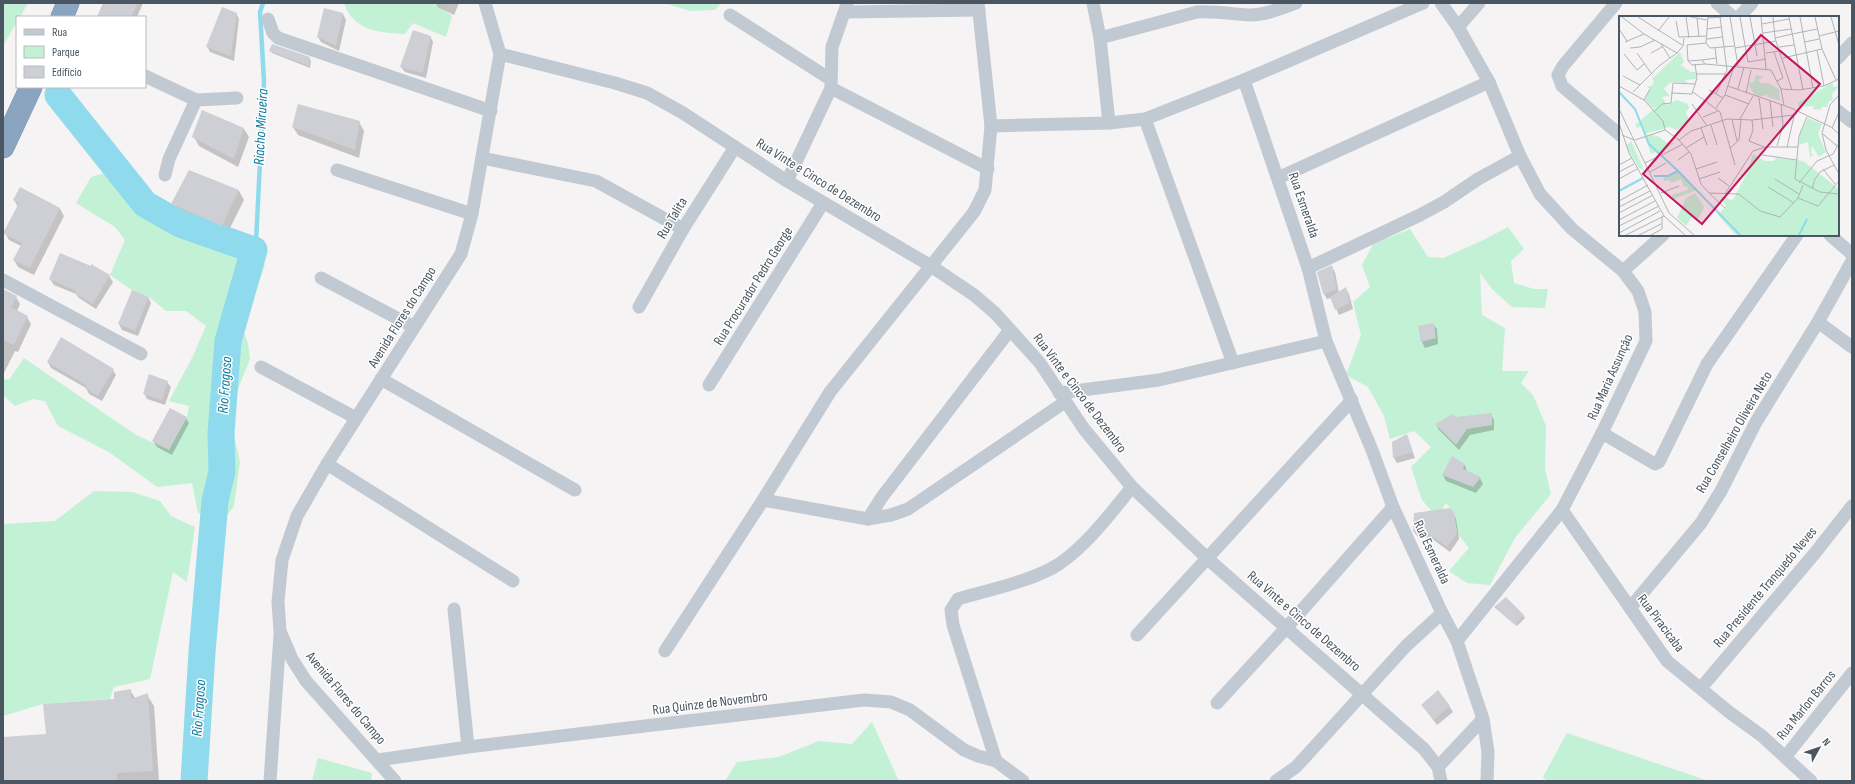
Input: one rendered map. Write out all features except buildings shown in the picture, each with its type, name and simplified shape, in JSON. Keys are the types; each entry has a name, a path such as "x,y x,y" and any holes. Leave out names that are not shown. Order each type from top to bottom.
{"highway":[{"path":"62,16 68,3"},
{"path":"3,148 31,88"}],"street":[{"name":"Avenida Flores do Campo","path":"270,781 280,631 278,602 282,560 297,516 327,464 461,254 472,214 500,54 485,3"},
{"path":"1094,3 1100,38 1109,123"},
{"path":"1100,38 1197,12 1213,11 1252,15 1276,11 1296,3"},
{"path":"991,126 1109,123 1145,119 1244,80 1423,3"},
{"name":"Rua Maria Assunção","path":"1442,3 1458,27 1489,82 1520,156 1540,194 1572,229 1623,271 1638,291 1645,312 1646,341 1602,433 1562,510 1457,642"},
{"path":"1458,27 1479,3"},
{"path":"1616,3 1563,66 1558,75 1562,86 1619,134"},
{"path":"1717,3 1732,16"},
{"path":"1740,16 1752,3"},
{"path":"666,651 830,392 974,212 985,190 991,126 979,7 846,8 832,47 831,83 786,181"},
{"path":"730,14 831,83 988,169"},
{"path":"268,19 273,33 278,38 491,112"},
{"path":"1839,57 1852,42"},
{"name":"Rua Vinte e Cinco de Dezembro","path":"500,54 616,83 647,93 683,113 786,181 931,266 974,295 1010,330 1040,363 1084,429 1132,487 1208,559 1287,627 1424,750 1438,767 1441,781"},
{"path":"146,76 196,100 237,98"},
{"name":"Rua Esmeralda","path":"1244,80 1308,268 1326,341 1352,400 1393,507 1442,614 1457,642 1483,719 1488,752 1487,781"},
{"path":"1278,178 1489,82"},
{"path":"165,175 169,159 196,100"},
{"path":"1839,112 1852,122"},
{"path":"1145,119 1233,363"},
{"name":"Rua Talita","path":"639,307 683,228 735,147"},
{"path":"1308,268 1420,215 1444,202 1478,179 1520,156"},
{"path":"482,158 596,181 683,228"},
{"path":"337,170 472,214"},
{"name":"Rua Procurador Pedro George","path":"709,385 823,203"},
{"path":"1623,271 1662,236"},
{"path":"1602,433 1655,464 1659,462 1707,364 1796,236"},
{"path":"1831,236 1852,254"},
{"name":"Rua Conselheiro Oliveira Neto","path":"1630,608 1700,523 1721,491 1756,422 1818,322 1852,261"},
{"path":"321,278 414,327"},
{"path":"3,280 141,354"},
{"path":"1818,322 1852,347"},
{"path":"868,518 882,497 1010,330"},
{"path":"763,500 868,518 891,515 908,509 1062,398 1159,380 1326,341"},
{"path":"261,367 356,418"},
{"path":"381,379 575,490"},
{"path":"1137,635 1352,400"},
{"path":"327,464 513,581"},
{"path":"996,761 953,625 951,610 958,600 1034,576 1058,565 1091,536 1132,487"},
{"name":"Rua Presidente Tranquedo Neves","path":"1701,688 1815,553 1852,506"},
{"path":"1217,703 1287,627 1393,507"},
{"name":"Rua Piracicaba","path":"1562,510 1667,661 1729,712 1762,736 1786,756 1811,781"},
{"path":"454,609 468,748"},
{"path":"1276,781 1296,767 1406,646 1442,614"},
{"name":"Avenida Flores do Campo","path":"280,631 292,659 306,680 395,781"},
{"name":"Rua Marlon Barros","path":"1786,756 1852,673"},
{"name":"Rua Quinze de Novembro","path":"378,760 864,700 891,702 910,710 964,750 996,761 1024,781"},
{"path":"1438,767 1483,719"}],"green space":[{"path":"3,3 28,3 21,16 16,16 16,24 3,46"},
{"path":"325,3 435,3 452,16 446,37 413,23 405,34 369,29 355,20 344,4"},
{"path":"664,3 721,3 715,10 690,11"},
{"path":"111,171 143,212 265,265 242,328 248,343 250,359 232,404 232,428 240,461 234,506 226,517 198,513 192,483 157,487 109,452 58,426 45,401 33,399 15,406 3,395 3,379 9,380 24,358 136,435 169,450 187,417 189,406 169,401 193,356 206,326 186,311 166,311 149,297 132,290 110,275 125,240 115,227 76,203 91,177"},
{"path":"1508,227 1524,249 1511,261 1514,283 1534,289 1548,289 1545,308 1512,307 1492,289 1480,273 1482,315 1505,328 1502,371 1529,371 1521,383 1533,395 1546,426 1545,469 1551,494 1515,538 1490,585 1467,583 1449,571 1469,548 1457,533 1454,512 1446,503 1437,517 1422,500 1411,467 1431,447 1414,431 1390,439 1384,416 1368,387 1346,375 1361,335 1353,302 1370,287 1362,265 1373,244 1410,229 1428,257 1443,258"},
{"path":"94,491 132,492 160,501 171,516 195,527 187,582 173,572 150,679 114,687 110,699 43,704 3,716 3,524 55,521"},
{"path":"872,722 899,781 725,781 737,762 779,757 819,741 852,744"},
{"path":"1567,733 1709,781 1547,781 1543,777"},
{"path":"318,758 372,773 371,781 312,781"}],"waterway":[{"name":"Riacho Mirueira","path":"254,250 256,242 264,81 260,12 263,3"},
{"name":"Rio Fragoso","path":"58,95 145,204 180,224 254,250 228,341 221,433 222,471 215,501 202,652 194,781"}]}
